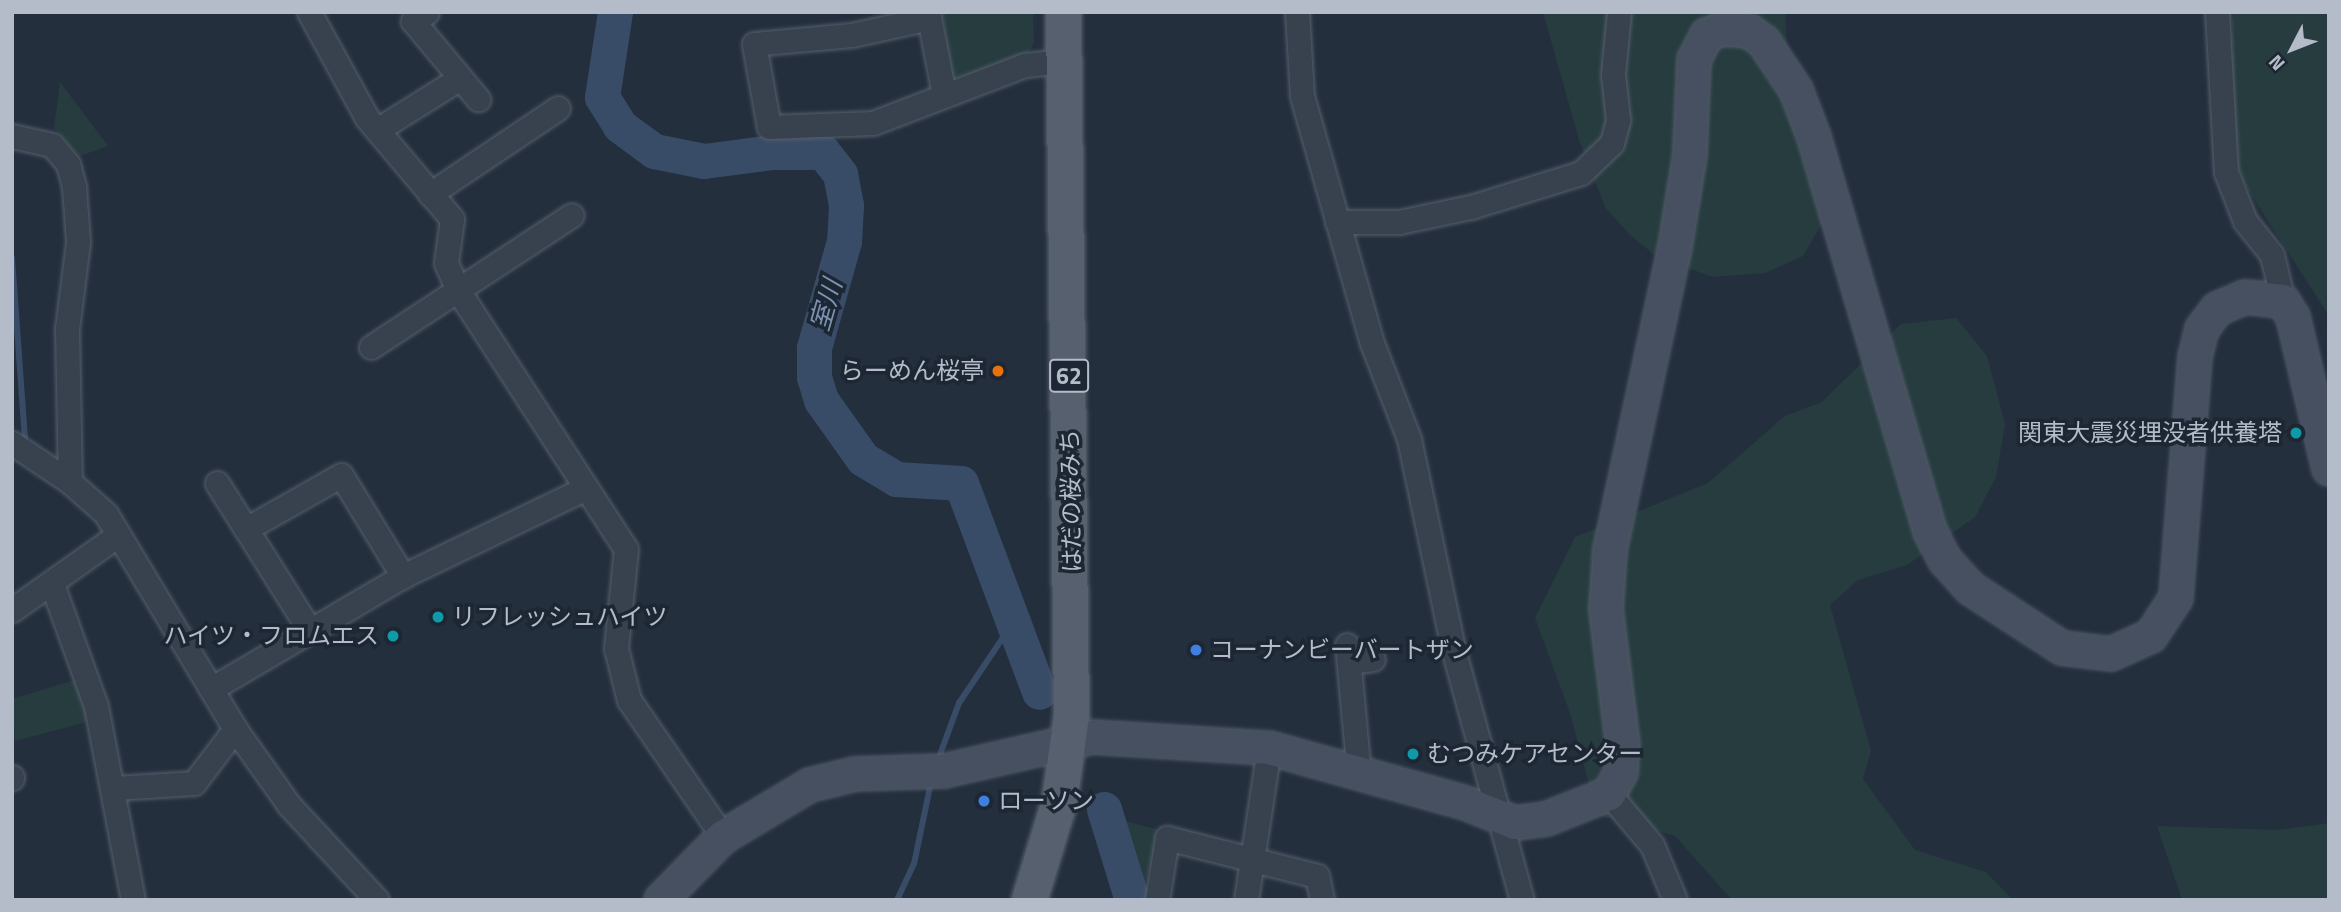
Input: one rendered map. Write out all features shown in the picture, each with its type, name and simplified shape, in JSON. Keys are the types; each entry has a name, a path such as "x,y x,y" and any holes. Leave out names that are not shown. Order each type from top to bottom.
{"main road":[{"name":"はだの桜みち","path":"1029,900 1059,801 1069,740 1072,572 1063,12"}],"street":[{"path":"309,12 377,130 452,219 446,263 459,292 584,489 626,549 616,648 629,700 723,837"},
{"path":"427,12 413,21 478,99"},
{"path":"1297,12 1302,96 1372,344 1409,439 1454,652 1522,900"},
{"path":"1336,222 1399,222 1471,207 1581,173 1612,143 1618,120 1613,74 1619,12"},
{"path":"2217,12 2226,172 2245,221 2272,255 2283,301 2300,340 2329,469"},
{"path":"944,94 929,15 852,35 754,44 769,127 873,123 1026,65 1063,61"},
{"path":"661,900 723,837 810,785 855,774 944,771 1069,740 1176,740 1269,748 1498,813 1516,823 1546,819 1609,794 1620,772 1623,746 1606,609 1609,550 1675,247 1690,154 1694,60 1707,35 1722,29 1749,31 1777,57 1796,90 1814,137 1930,531 1945,560 1970,589 2062,648 2111,654 2133,648 2165,621 2176,598 2195,357 2202,329 2217,309 2245,297 2283,301"},
{"path":"377,130 460,78"},
{"path":"430,194 558,108"},
{"path":"12,136 52,145 68,164 74,187 78,242 67,329 70,482"},
{"path":"371,347 459,292 572,215"},
{"path":"12,443 70,482 106,514 235,730 289,805 377,900"},
{"path":"246,529 341,475 403,576"},
{"path":"217,483 309,629"},
{"path":"211,689 403,576 584,489"},
{"path":"12,610 118,535"},
{"path":"52,583 96,706 115,788 133,900"},
{"path":"1359,775 1348,654 1373,659"},
{"path":"115,788 194,783 235,730"},
{"path":"1246,900 1269,748"},
{"path":"1609,794 1652,845 1675,900"},
{"path":"1157,900 1167,838 1252,857 1317,876 1322,900"}],"green space":[{"path":"942,12 1033,12 1034,43 1029,52 959,78 952,74"},
{"path":"1543,12 1785,12 1789,72 1833,204 1803,256 1765,273 1713,277 1657,257 1630,235 1605,207 1579,140"},
{"path":"2233,12 2329,12 2329,316 2245,185 2225,130"},
{"path":"60,82 108,146 80,156 54,128"},
{"path":"1956,318 1987,356 2005,424 1996,477 1975,517 1907,565 1858,580 1830,605 1871,751 1863,779 1915,850 1986,872 2013,900 1732,900 1675,836 1597,815 1570,713 1535,618 1575,537 1708,483 1785,416 1822,402 1901,324"},
{"path":"78,679 90,721 15,741 12,699"},
{"path":"1125,821 1160,830 1144,887 1120,823"},
{"path":"2329,823 2329,900 2182,900 2157,826 2277,830"}],"waterway":[{"name":"室川","path":"615,12 602,97 620,126 654,151 704,161 772,152 823,152 840,174 846,205 844,241 814,348 814,377 821,400 863,459 896,479 961,483 1039,692"},
{"path":"12,258 25,440"},
{"path":"938,760 959,703 1002,639 1016,628"},
{"path":"897,900 914,864 931,782"},
{"name":"室川","path":"1104,809 1132,900"}],"place":[{"name":"らーめん桜亭","path":"998,371"},
{"name":"関東大震災埋没者供養塔","path":"2296,433"},
{"name":"リフレッシュハイツ","path":"438,617"},
{"name":"ハイツ・フロムエス","path":"393,636"},
{"name":"コーナンビーバートザン","path":"1196,650"},
{"name":"むつみケアセンター","path":"1413,754"},
{"name":"ローソン","path":"984,801"}]}
